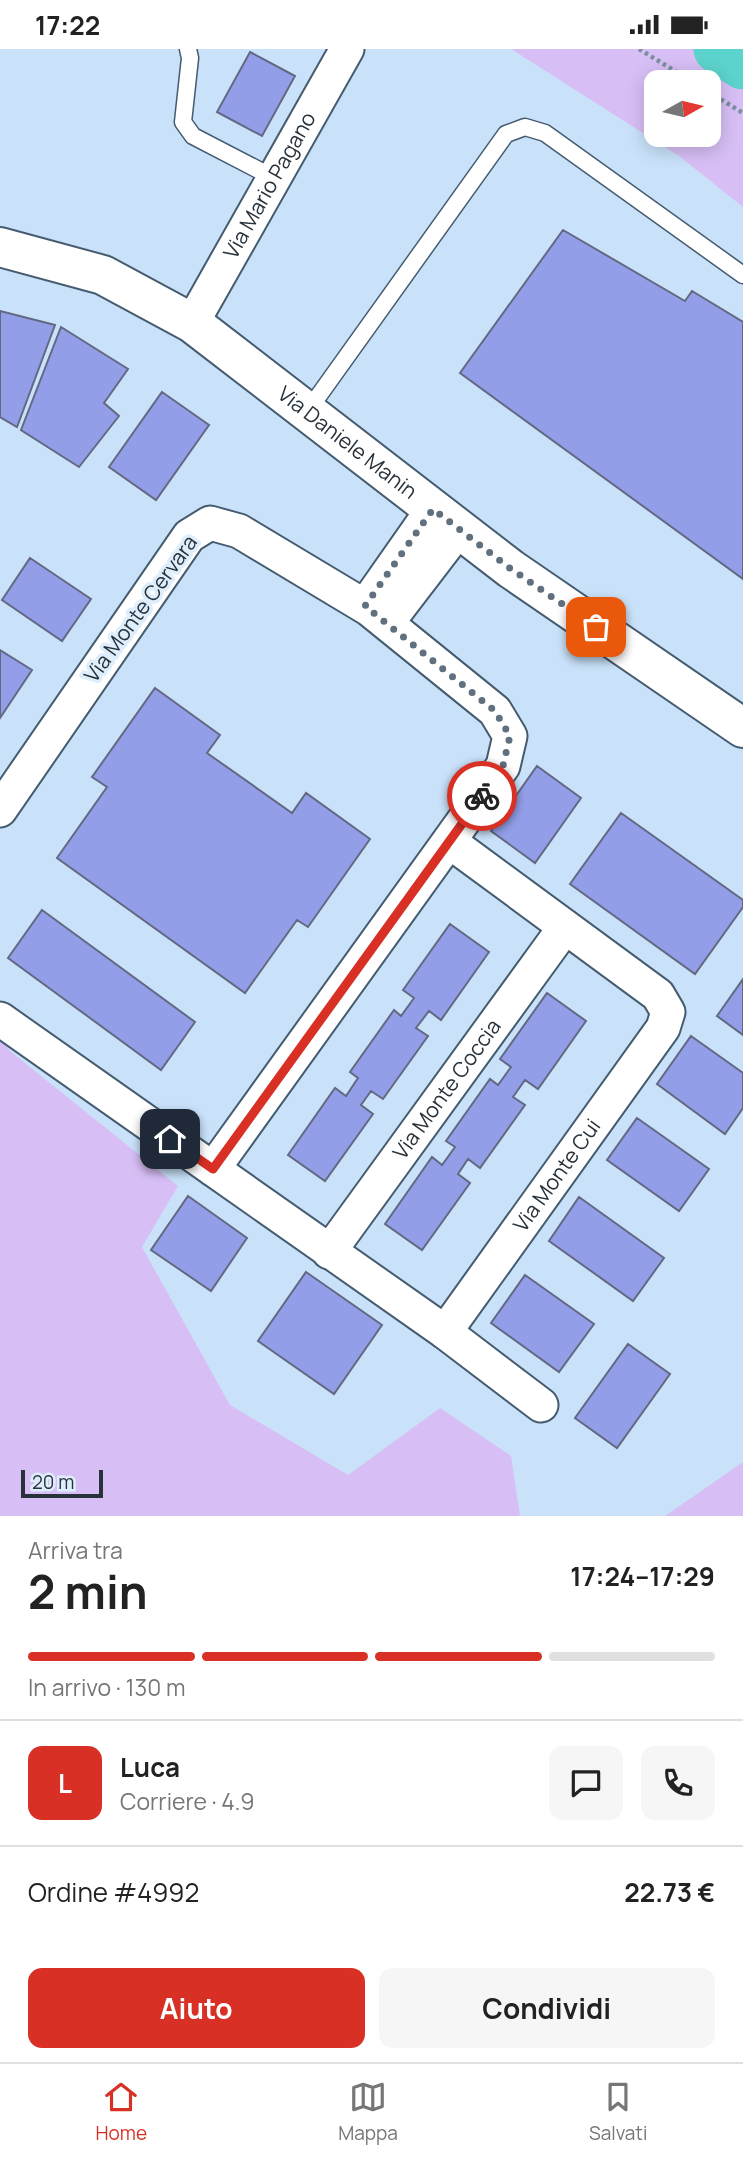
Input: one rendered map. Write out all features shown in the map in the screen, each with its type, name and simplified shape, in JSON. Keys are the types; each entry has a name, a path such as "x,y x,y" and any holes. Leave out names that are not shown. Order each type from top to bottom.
{"main road":[{"name":"Via Daniele Manin","path":"0,247 103,275 192,323 511,569 743,728"}],"street":[{"name":"Via Mario Pagano","path":"192,323 347,49"},
{"path":"376,614 446,519"},
{"name":"Via Monte Cervara","path":"0,810 189,536 210,523 239,531 376,614 495,711 510,736 503,766 213,1169"},
{"name":"Via Monte Cui","path":"445,1332 663,1028 668,1012 658,995 450,842"},
{"name":"Via Monte Coccia","path":"328,1252 565,927"},
{"path":"0,1019 445,1332 541,1405"}],"lane":[{"path":"188,49 190,58 183,122 193,136 274,178"},
{"path":"307,412 506,134 525,127 545,133 743,275"}],"path":[{"path":"639,49 674,70"},
{"path":"721,99 743,113"}],"shaded area":[{"path":"511,49 743,49 743,207 665,147 721,147 721,70 644,70 644,134"},
{"path":"0,1037 10,1051 178,1186 142,1247 230,1405 348,1475 440,1408 511,1456 520,1516 0,1516"},
{"path":"743,1462 743,1516 665,1516"}],"building":[{"path":"250,52 295,76 262,136 217,112"},
{"path":"563,230 685,301 692,291 743,322 743,579 460,373"},
{"path":"0,311 55,325 17,427 0,417"},
{"path":"61,327 128,369 104,403 119,416 79,467 21,430"},
{"path":"162,392 209,425 156,500 109,467"},
{"path":"30,558 91,599 62,641 2,600"},
{"path":"0,650 32,670 0,718"},
{"path":"155,688 220,735 207,753 292,813 306,793 370,839 308,927 297,920 245,993 57,858 107,787 92,777"},
{"path":"537,766 581,798 535,863 491,831"},
{"path":"621,813 743,900 743,907 695,974 570,884"},
{"path":"42,910 195,1022 161,1070 8,958"},
{"path":"450,924 489,952 441,1020 429,1011 416,1028 428,1036 383,1099 371,1091 361,1105 373,1114 325,1181 288,1155 335,1088 346,1096 358,1078 350,1072 394,1010 401,1016 414,998 403,990"},
{"path":"743,979 743,1035 717,1016"},
{"path":"547,993 586,1021 538,1089 525,1080 513,1097 525,1105 480,1168 468,1159 458,1174 470,1183 422,1250 385,1224 432,1157 442,1165 455,1147 446,1141 490,1079 498,1085 511,1067 500,1059"},
{"path":"691,1036 743,1073 743,1108 725,1134 657,1084"},
{"path":"637,1118 709,1169 679,1211 607,1160"},
{"path":"188,1196 247,1238 211,1291 151,1250"},
{"path":"579,1197 664,1258 633,1301 549,1241"},
{"path":"306,1272 382,1325 334,1394 258,1341"},
{"path":"525,1275 594,1324 559,1372 491,1323"},
{"path":"628,1344 670,1374 617,1448 575,1418"}],"waterway":[{"path":"718,49 743,65"}],"way so far":[{"path":"482,796 503,766 510,736 495,711 365,606 433,509 511,569 596,627"}],"route":[{"path":"170,1139 213,1169 482,796"}]}
